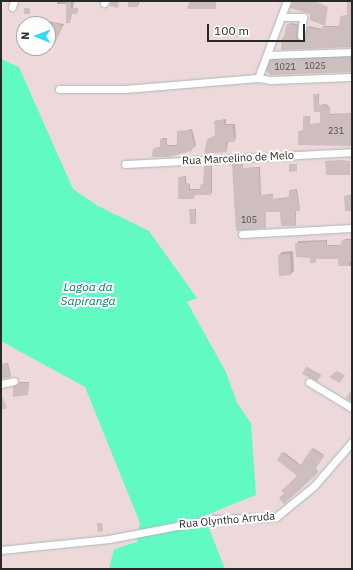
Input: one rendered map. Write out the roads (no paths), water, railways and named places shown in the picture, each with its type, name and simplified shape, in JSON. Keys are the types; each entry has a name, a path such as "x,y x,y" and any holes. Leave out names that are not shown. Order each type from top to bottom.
{"street":[{"path":"258,78 287,1"},
{"path":"281,17 304,17 301,36"},
{"path":"267,55 352,52"},
{"path":"59,89 129,89 258,78 270,80 352,77"},
{"name":"Rua Marcelino de Melo","path":"125,164 352,152"},
{"path":"242,234 352,228"},
{"path":"1,384 14,381"},
{"path":"309,382 352,408"},
{"name":"Rua Olyntho Arruda","path":"1,550 131,534 213,519 278,516 314,486 352,442"}],"water":[{"name":"Lagoa da Sapiranga","path":"1,59 19,67 73,189 98,206 149,231 197,298 187,302 226,372 237,403 251,423 256,495 204,516 225,569 109,569 114,549 137,542 140,523 85,387 1,341"}]}
